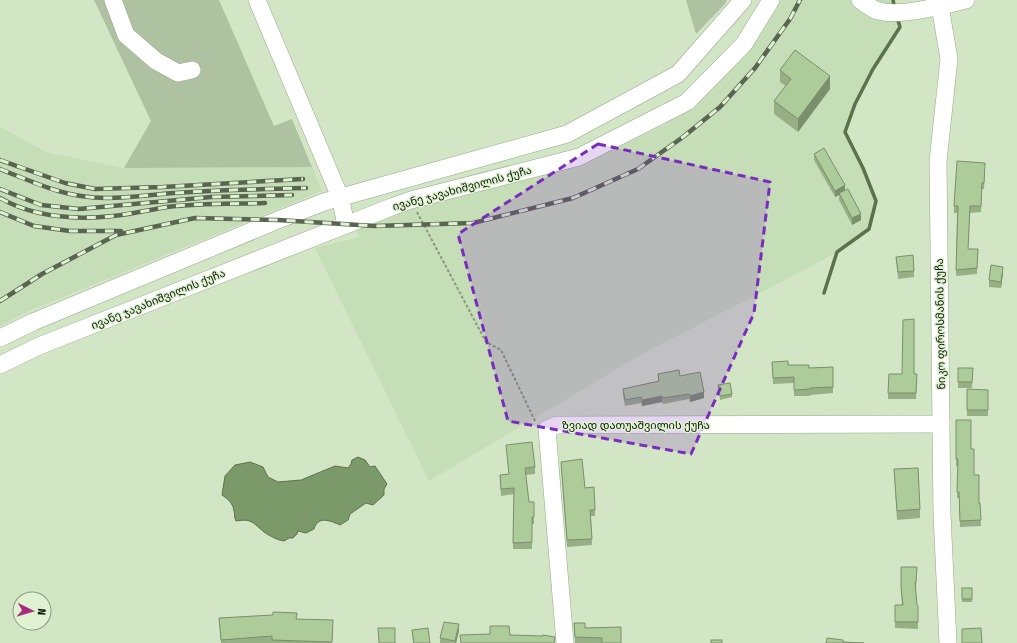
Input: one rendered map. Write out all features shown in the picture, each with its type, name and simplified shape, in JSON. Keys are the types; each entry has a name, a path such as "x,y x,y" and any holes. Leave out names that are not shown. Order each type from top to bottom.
{"street":[{"path":"114,0 126,35 156,61 178,73 192,70"},
{"path":"256,0 340,197 346,224"},
{"path":"0,338 33,322 278,220 340,197 567,134 678,74 743,0"},
{"name":"ივანე ჯავახიშვილის ქუჩა","path":"0,365 39,346 410,200 579,157 687,102 744,44 772,0"},
{"path":"860,0 878,11 887,12 908,11 966,0"},
{"name":"ნიკო ფიროსმანის ქუჩა","path":"940,6 949,59 938,161 942,514 948,643"},
{"name":"ზვიად დათუაშვილის ქუჩა","path":"565,643 547,429 557,425 941,424"}],"path":[{"path":"410,200 486,342 501,350 518,384 534,423 547,429"}],"highlighted area":[{"path":"598,144 770,182 754,313 691,454 508,421 458,234"}],"shaded area":[{"path":"94,0 219,0 274,126 292,119 312,167 124,168 151,121"},
{"path":"686,0 727,0 725,4 696,34"},
{"path":"779,0 893,0 900,27 873,69 855,104 845,132 863,168 876,201 869,229 837,252 642,354 429,481 315,248 360,237 353,224 583,164 663,126 722,79 771,17"},
{"path":"0,127 46,152 124,168 312,167 322,191 29,311 0,326"},
{"path":"358,457 365,460 370,467 375,466 387,484 384,489 384,495 373,505 366,503 350,514 348,520 340,525 325,520 318,522 314,529 306,533 298,531 293,538 289,538 284,541 269,535 252,522 246,520 236,521 233,506 222,495 225,476 235,465 250,462 263,467 268,477 278,482 301,480 335,466 348,468 352,460"}],"building":[{"path":"795,50 830,76 798,119 774,101 791,79 780,70"},
{"path":"824,148 845,185 835,191 814,154"},
{"path":"957,161 985,163 981,206 970,206 968,249 978,249 977,268 956,270 958,206 954,206"},
{"path":"848,189 861,214 852,218 839,193"},
{"path":"913,255 914,271 898,272 896,257"},
{"path":"991,265 1003,267 1001,282 989,280"},
{"path":"914,319 914,374 917,374 916,393 888,393 889,374 902,374 903,320"},
{"path":"788,361 788,365 809,365 809,368 833,367 833,387 794,390 794,377 773,378 772,362"},
{"path":"958,368 973,368 972,382 958,382"},
{"path":"679,370 680,376 700,372 704,392 690,396 689,394 663,398 662,396 642,400 641,397 625,400 623,389 659,381 658,374"},
{"path":"730,383 732,394 720,396 718,385"},
{"path":"967,389 988,390 988,410 967,410"},
{"path":"956,420 971,420 971,449 974,449 974,475 979,475 979,503 981,520 960,521 959,492 957,492 958,459 956,459"},
{"path":"532,442 535,467 525,468 529,502 534,502 534,517 532,517 532,542 513,543 514,488 501,489 500,475 509,474 506,445"},
{"path":"582,459 585,488 594,487 595,510 590,510 592,539 567,540 561,462"},
{"path":"918,468 920,509 897,511 894,469"},
{"path":"901,567 917,567 915,582 918,622 895,622 895,605 903,605"},
{"path":"962,588 972,588 972,599 962,599"},
{"path":"273,612 297,613 296,619 333,620 332,642 272,640 272,636 221,640 219,618 273,615"},
{"path":"444,622 459,624 455,641 440,638"},
{"path":"574,623 585,623 585,628 621,627 621,643 602,643 602,638 575,637"},
{"path":"490,626 509,626 510,635 543,635 555,637 554,643 461,643 460,635 490,634"},
{"path":"378,628 395,628 395,643 379,643"},
{"path":"428,628 430,643 414,643 412,630"},
{"path":"981,628 982,643 962,643 962,629"},
{"path":"827,638 843,640 843,642 864,643 826,643"},
{"path":"711,640 722,640 722,643 711,643"}],"waterway":[{"path":"893,0 895,9"},
{"path":"824,293 837,252 869,229 876,201 863,168 845,132 855,104 873,69 900,27 897,17"}],"railway":[{"path":"0,301 42,274 116,235 195,218 278,220 375,226 473,223 573,198 638,169 683,137 720,107 755,68 790,19 800,0"},
{"path":"0,160 65,183 95,189 163,187 303,179"},
{"path":"0,169 60,192 104,198 207,191 306,188"},
{"path":"0,189 41,205 79,209 211,197 292,195"},
{"path":"0,198 40,213 55,216 84,218 120,215 179,206 265,203"},
{"path":"0,212 34,226 70,231 121,231"}]}
